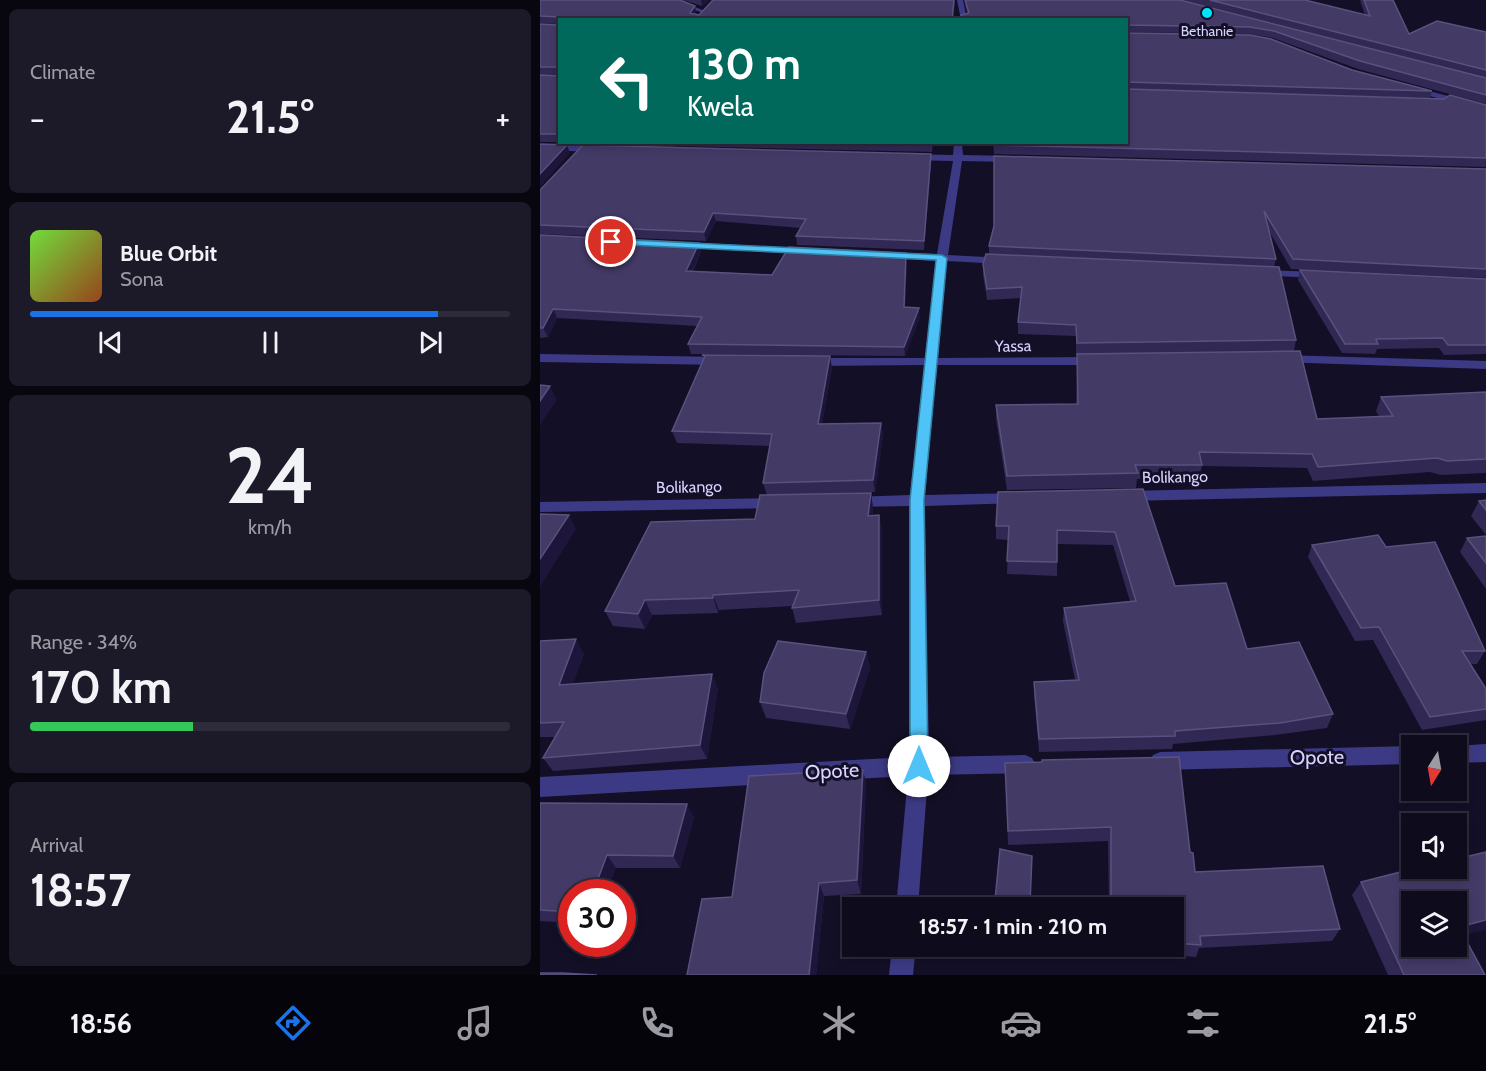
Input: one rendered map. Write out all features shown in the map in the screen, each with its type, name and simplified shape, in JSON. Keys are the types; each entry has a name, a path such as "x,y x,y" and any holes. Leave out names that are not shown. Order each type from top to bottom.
{"street":[{"path":"670,0 707,9 700,18"},
{"path":"960,0 964,18"},
{"path":"1405,87 1486,109"},
{"path":"1422,102 1466,104"},
{"path":"540,147 605,149"},
{"path":"908,897 919,766 917,500 942,258 958,150"},
{"path":"900,156 958,150 1018,160"},
{"path":"670,245 824,252"},
{"path":"871,254 1013,261"},
{"path":"1249,272 1332,276"},
{"path":"540,358 742,361"},
{"path":"1266,359 1486,365"},
{"name":"Yassa","path":"801,362 1111,361"},
{"name":"Bolikango","path":"1107,497 1486,488"},
{"path":"834,502 1035,498"},
{"name":"Bolikango","path":"540,507 799,503"},
{"path":"1467,754 1486,753"},
{"name":"Opote","path":"1142,761 1401,755"},
{"name":"Opote","path":"540,787 919,766 1048,763"},
{"path":"901,975 903,957"}],"building":[{"path":"540,0 680,0 695,6 690,13 699,15 713,0 954,0 952,18 559,18 540,16"},
{"path":"965,0 1180,0 1486,78 1486,95 1360,61 1274,31 1250,27 1128,25 1128,18 962,18 961,15 969,13"},
{"path":"1210,0 1305,0 1370,16 1364,0 1393,0 1409,34 1437,21 1486,32 1486,70"},
{"path":"540,24 558,25 558,68 540,67"},
{"path":"1128,33 1250,35 1271,39 1352,70 1432,91 1128,82"},
{"path":"558,74 558,134 540,134 540,75 557,76"},
{"path":"1128,89 1444,99 1450,95 1486,105 1486,158 993,145 1128,144"},
{"path":"540,144 567,145 540,174"},
{"path":"583,145 931,154 924,241 796,236 806,219 713,213 704,232 540,225 540,190"},
{"path":"994,156 1486,169 1486,269 1293,259 1264,211 1276,259 989,246 994,226"},
{"path":"540,235 699,243 686,271 772,275 789,247 906,253 904,307 919,308 904,347 688,344 702,317 553,309 543,328 540,328"},
{"path":"986,254 1279,267 1296,340 1077,343 1076,325 1018,322 1022,287 987,289 983,264"},
{"path":"1300,270 1486,279 1486,345 1448,345 1443,338 1376,339 1378,344 1345,344"},
{"path":"1300,351 1317,419 1393,416 1381,397 1486,392 1486,459 1447,461 1437,458 1318,467 1312,454 1199,452 1202,465 1135,465 1138,473 1007,476 996,405 1078,404 1077,354"},
{"path":"702,355 830,356 818,424 881,423 873,480 763,483 772,434 672,431 705,356"},
{"path":"540,385 550,386 540,401"},
{"path":"1143,489 1175,586 1226,583 1247,649 1299,642 1333,714 1280,723 1175,731 1175,736 1039,739 1034,682 1079,680 1064,608 1136,601 1115,532 1057,530 1057,562 1007,561 1009,526 996,526 998,492"},
{"path":"871,493 868,516 879,515 879,600 792,608 799,590 713,595 713,598 645,600 638,614 605,611 651,522 755,519 760,495"},
{"path":"1486,500 1486,510 1479,501"},
{"path":"540,514 569,515 540,559"},
{"path":"1378,535 1386,547 1435,542 1485,651 1462,651 1486,689 1486,709 1430,717 1379,627 1361,628 1312,545"},
{"path":"1486,536 1486,563 1467,538"},
{"path":"576,639 559,685 712,674 700,745 543,758 564,722 540,723 540,641"},
{"path":"778,641 866,652 846,714 760,702 764,673"},
{"path":"1179,757 1190,852 1193,853 1195,872 1323,866 1340,929 1200,936 1201,945 1184,944 1184,897 1111,897 1111,827 1008,831 1005,763 1042,762 1042,760"},
{"path":"863,770 857,880 819,883 809,975 687,975 702,899 732,897 749,776"},
{"path":"540,803 687,804 673,856 607,855 598,879 558,879 558,911 540,910"},
{"path":"1000,849 1032,856 1030,897 995,897"},
{"path":"1486,852 1486,920 1467,925 1467,891 1401,891 1401,957 1467,957 1467,942 1485,975 1404,975 1361,882 1401,872 1401,879 1467,879 1467,856"},
{"path":"540,973 562,973 597,975 540,975"}],"place":[{"name":"Bethanie","path":"1207,13"}],"route":[{"path":"611,242 942,258 917,500 919,766"}]}
